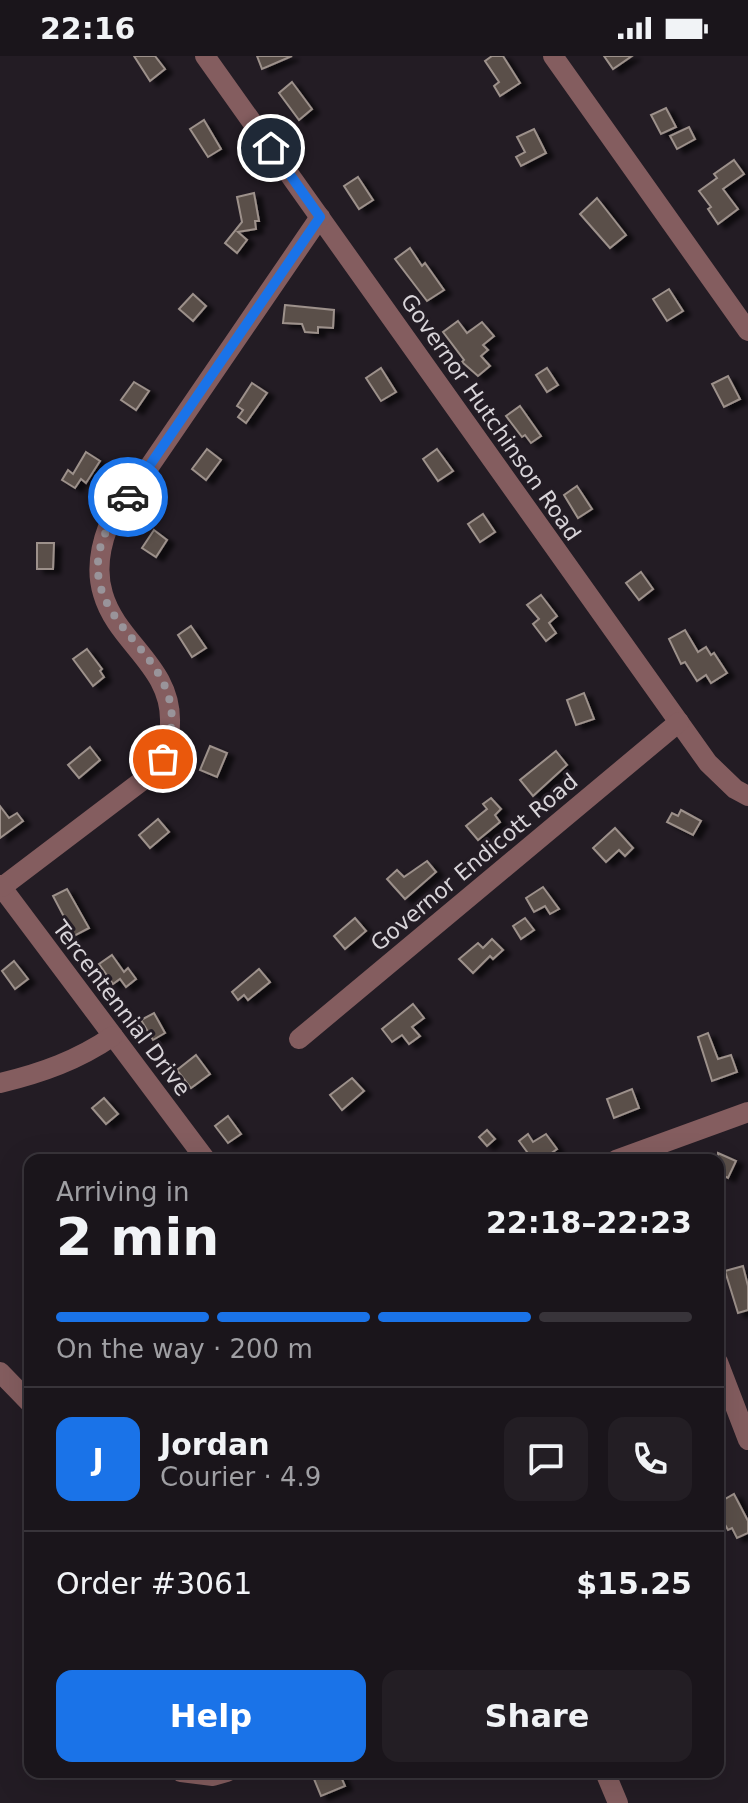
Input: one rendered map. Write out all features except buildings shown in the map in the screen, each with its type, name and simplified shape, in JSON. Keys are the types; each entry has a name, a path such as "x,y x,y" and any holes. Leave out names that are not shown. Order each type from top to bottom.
{"street":[{"name":"Governor Hutchinson Road","path":"205,56 708,763 735,789 748,796"},
{"path":"553,56 748,331"},
{"path":"1,886 151,774 163,759 170,739 169,698 158,675 111,613 102,593 100,548 108,527 320,217"},
{"name":"Governor Endicott Road","path":"299,1039 679,722"},
{"name":"Tercentennial Drive","path":"1,886 202,1154"},
{"path":"0,1083 55,1069 88,1053 113,1036"},
{"path":"646,1154 748,1112"},
{"path":"0,1372 24,1397"},
{"path":"724,1378 748,1440"},
{"path":"608,1778 618,1803"}],"way so far":[{"path":"128,497 108,527 100,548 102,593 111,613 158,675 169,698 170,739 163,759"}],"route":[{"path":"128,497 320,217 271,148"}]}
